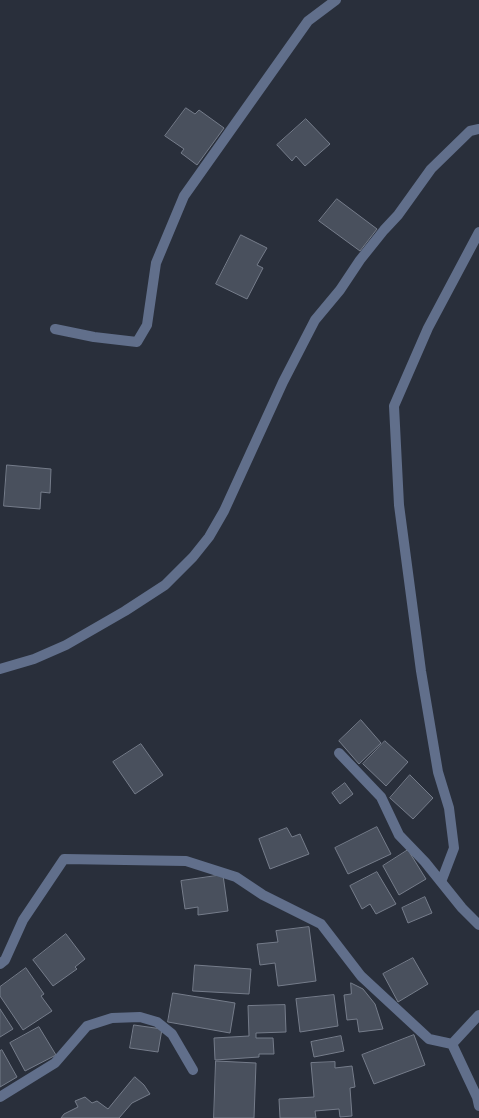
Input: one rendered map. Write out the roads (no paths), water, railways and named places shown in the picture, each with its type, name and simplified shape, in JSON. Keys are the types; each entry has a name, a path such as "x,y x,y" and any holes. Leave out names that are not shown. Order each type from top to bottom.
{"street":[{"path":"55,330 94,337 137,342 147,325 156,263 184,196 308,20 336,0"},
{"path":"0,670 34,659 66,645 125,611 165,585 194,557 209,537 224,511 283,382 315,320 340,290 360,260 398,215 431,169 470,131 479,129"},
{"path":"441,882 454,848 449,808 438,772 420,663 399,506 394,406 428,328 479,232"},
{"path":"338,753 382,797 399,835 479,925"},
{"path":"0,964 5,960 23,920 64,859 186,860 236,877 263,895 321,924 361,976 428,1039 452,1044"},
{"path":"452,1044 479,1015"},
{"path":"0,1097 55,1063 87,1026 112,1018 140,1017 157,1022 172,1034 193,1070"},
{"path":"452,1044 477,1097 479,1106"}]}
